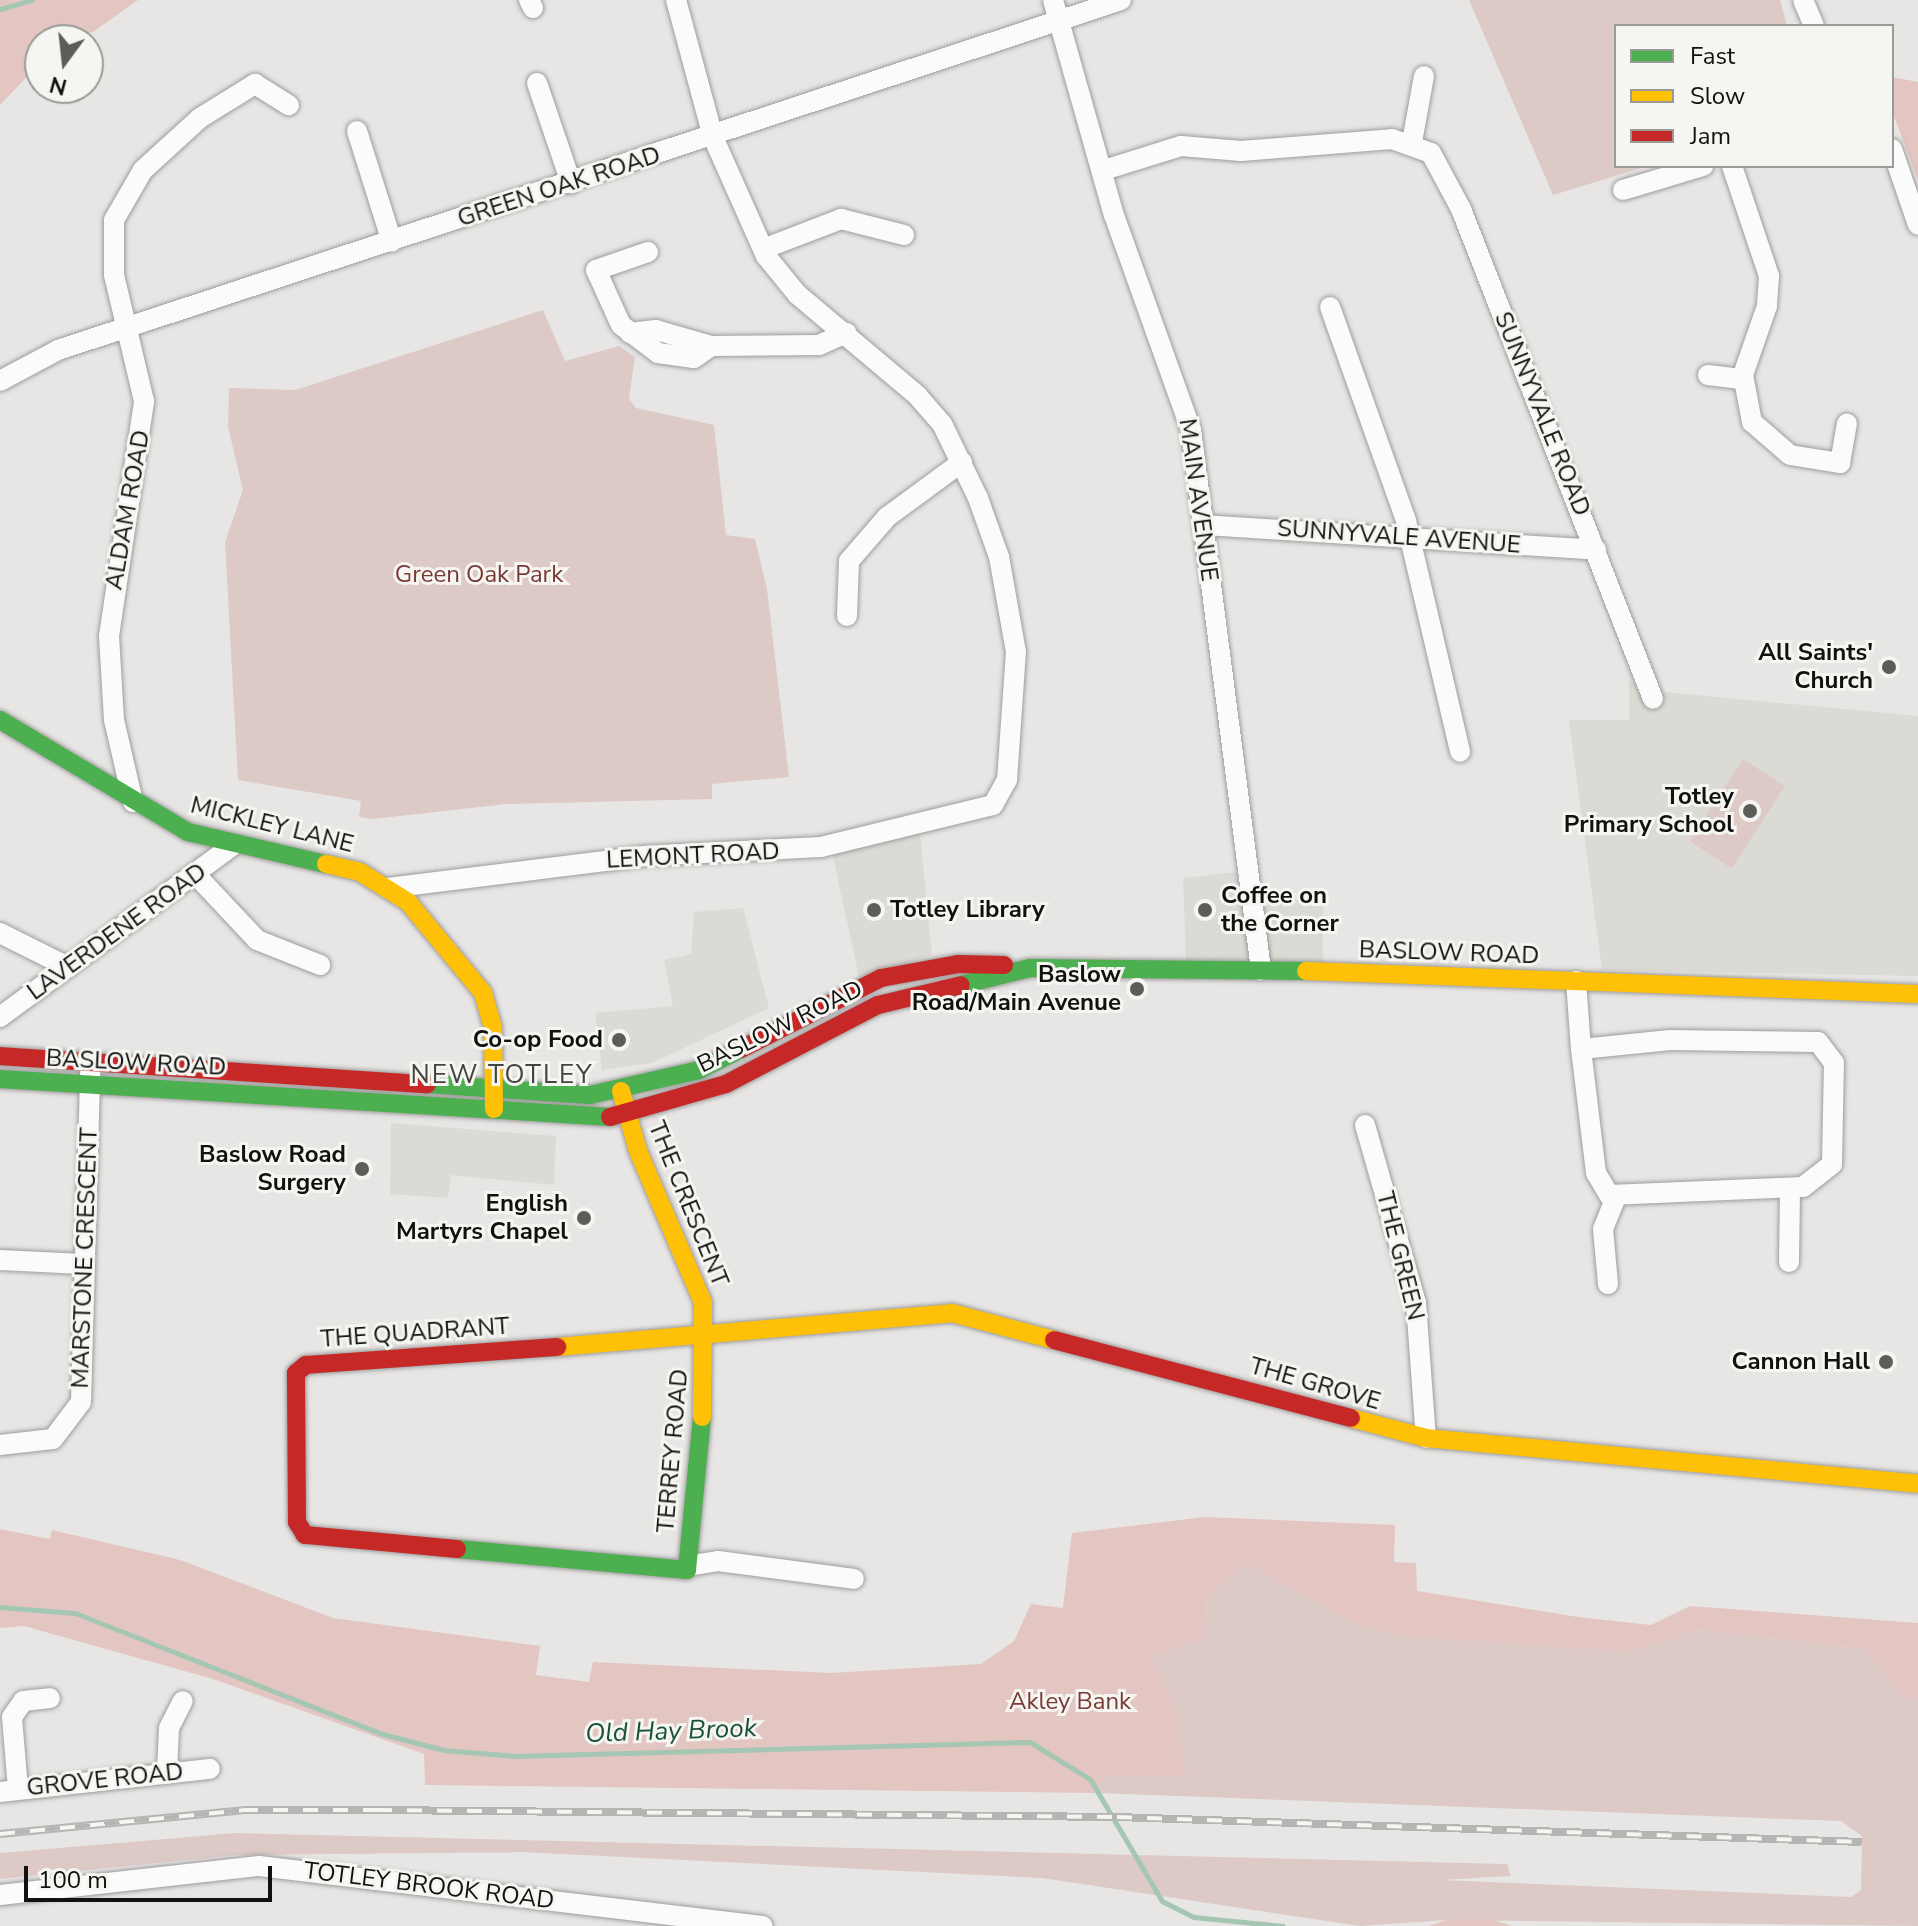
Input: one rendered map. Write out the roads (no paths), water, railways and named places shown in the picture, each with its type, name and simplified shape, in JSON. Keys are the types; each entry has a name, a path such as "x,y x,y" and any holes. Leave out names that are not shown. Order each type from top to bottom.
{"street":[{"name":"GREEN OAK ROAD","path":"0,381 58,350 713,137 1056,9 1121,0"},
{"path":"1803,0 1813,24"},
{"path":"679,1 713,137 763,249 797,294 918,396 962,462 887,517 849,561 847,616"},
{"name":"MAIN AVENUE","path":"1056,9 1104,170 1187,414 1261,970"},
{"path":"1104,170 1181,146 1412,142 1424,76"},
{"path":"537,83 571,183"},
{"name":"ALDAM ROAD","path":"133,802 114,720 109,636 142,440 132,328 114,275 113,234 119,208 143,170 178,135 255,84 289,105"},
{"path":"357,131 392,242"},
{"name":"SUNNYVALE ROAD","path":"1412,142 1444,169 1653,699"},
{"path":"1894,155 1918,225"},
{"path":"1623,190 1696,168"},
{"path":"1733,168 1769,276 1767,306 1743,379 1747,411 1762,437 1799,459 1840,463 1847,424"},
{"path":"763,249 841,219 904,235"},
{"path":"648,252 596,270 630,333 670,358 694,358 711,346 819,345 846,333"},
{"path":"1330,307 1406,521 1404,537 1461,734 1460,752"},
{"path":"1708,375 1743,379"},
{"name":"LEMONT ROAD","path":"388,888 645,856 803,850 993,805 1012,756 1016,652 996,546 962,462"},
{"name":"SUNNYVALE AVENUE","path":"1203,525 1596,550"},
{"name":"MICKLEY LANE","path":"0,720 188,832 233,845 345,868 388,888 443,937 483,993 493,1028 494,1114"},
{"name":"LAVERDENE ROAD","path":"0,1017 233,845"},
{"path":"196,875 257,940 320,965"},
{"path":"0,933 68,967"},
{"path":"0,1056 494,1090 621,1091 699,1070 892,975 958,964 1030,968"},
{"name":"BASLOW ROAD","path":"0,1079 494,1114 626,1115 726,1084 878,1005 1030,968 1261,970 1918,994"},
{"path":"1576,981 1596,1173 1616,1197"},
{"path":"1581,1049 1800,1037 1824,1045 1834,1063 1835,1154 1820,1180 1790,1188 1616,1197"},
{"name":"MARSTONE CRESCENT","path":"0,1445 45,1443 76,1416 91,1060"},
{"name":"THE CRESCENT","path":"621,1091 626,1115 703,1303 706,1336"},
{"name":"THE GREEN","path":"1365,1125 1416,1303 1426,1438"},
{"path":"1789,1262 1790,1188"},
{"path":"1608,1284 1603,1229 1616,1197"},
{"path":"0,1260 83,1264"},
{"name":"THE GROVE","path":"706,1336 970,1314 1426,1438 1918,1484"},
{"name":"THE QUADRANT","path":"687,1568 305,1535 297,1522 296,1373 306,1365 706,1336"},
{"name":"TERREY ROAD","path":"687,1568 706,1336"},
{"path":"687,1568 718,1561 854,1579"},
{"path":"9,1790 12,1717 23,1701 50,1698"},
{"path":"167,1772 169,1728 183,1701"},
{"name":"GROVE ROAD","path":"9,1790 210,1769"},
{"name":"TOTLEY BROOK ROAD","path":"0,1895 259,1866 762,1926"}],"waterway":[{"path":"0,9 32,0"},
{"name":"Old Hay Brook","path":"0,1607 75,1613 379,1733 444,1750 515,1756 1030,1742 1090,1779 1162,1901 1194,1917 1283,1926"}],"railway":[{"path":"0,1834 243,1810 377,1810 1117,1817 1862,1842"}],"place":[{"name":"All Saints' Church","path":"1889,667"},
{"name":"Totley Primary School","path":"1750,811"},
{"name":"Totley Library","path":"874,910"},
{"name":"Coffee on the Corner","path":"1205,910"},
{"name":"Baslow Road/Main Avenue","path":"1137,989"},
{"name":"Co-op Food","path":"619,1040"},
{"name":"Baslow Road Surgery","path":"362,1169"},
{"name":"English Martyrs Chapel","path":"584,1218"},
{"name":"Cannon Hall","path":"1886,1362"}],"district":[{"name":"NEW TOTLEY","path":"502,1075"}],"park label":[{"name":"Green Oak Park","path":"479,575"},
{"name":"Akley Bank","path":"1070,1702"}]}
